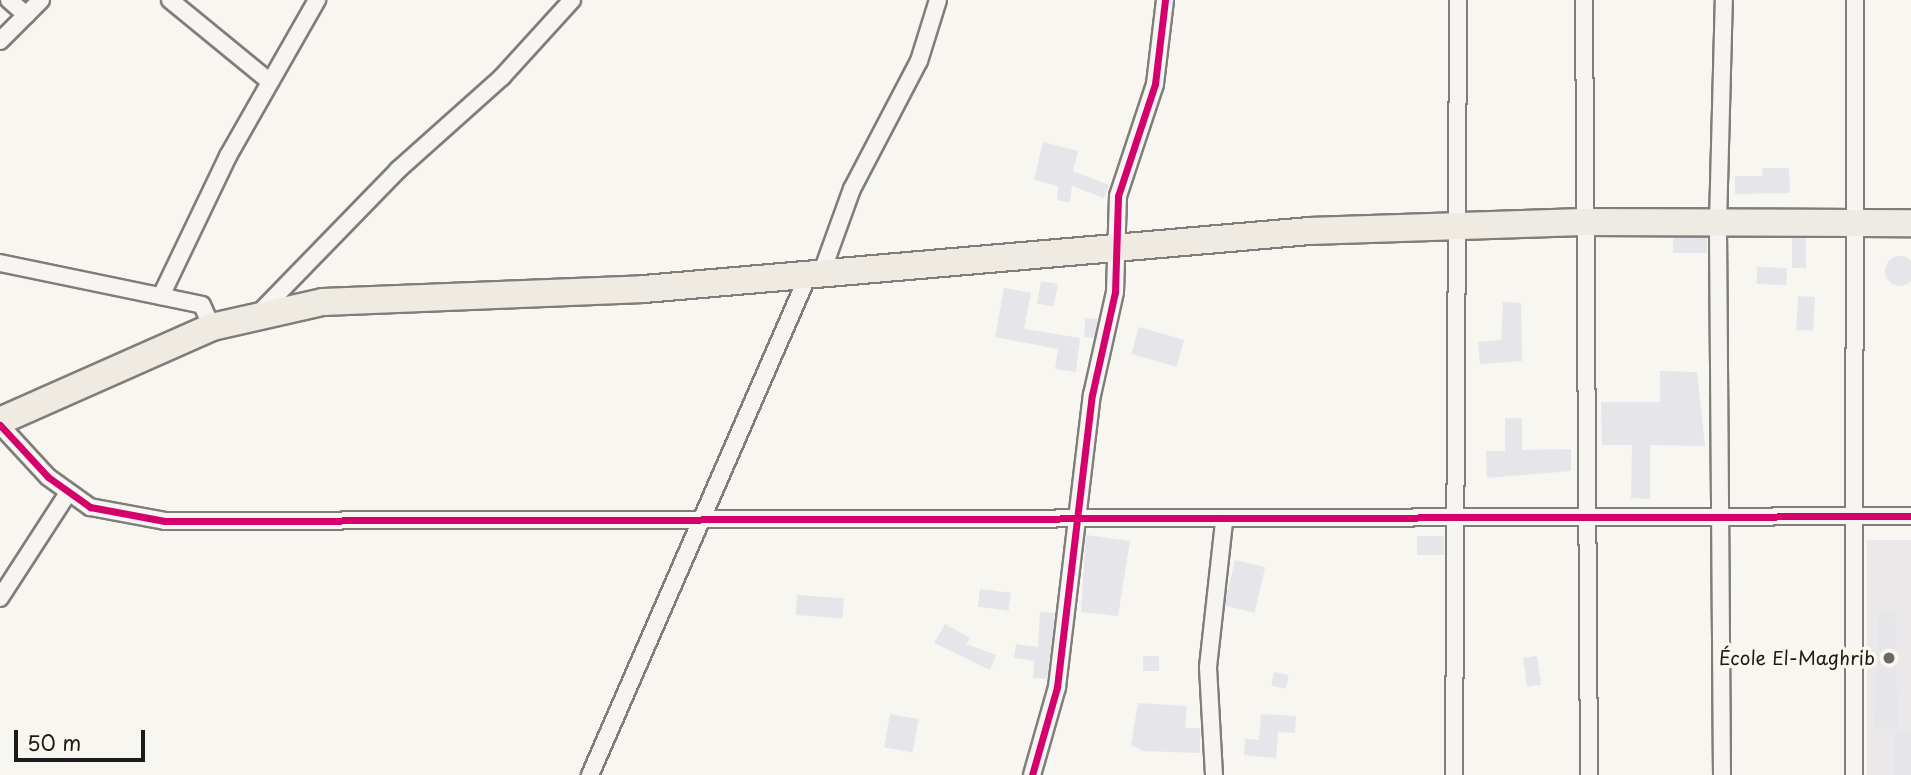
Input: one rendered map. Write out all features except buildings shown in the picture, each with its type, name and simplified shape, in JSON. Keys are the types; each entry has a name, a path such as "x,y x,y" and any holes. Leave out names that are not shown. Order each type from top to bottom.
{"main road":[{"path":"0,423 212,327 261,311 323,302 644,289 816,270 1452,225 1583,222 1911,223"}],"street":[{"path":"9,0 26,15"},
{"path":"0,41 41,0"},
{"path":"170,0 269,81"},
{"path":"161,296 269,81 317,0"},
{"path":"261,311 398,170 502,77 572,0"},
{"path":"590,775 699,516 852,189 919,61 939,0"},
{"path":"1032,775 1057,687 1078,522 1119,247 1118,196 1155,84 1165,0"},
{"path":"1454,775 1457,521 1452,225 1458,0"},
{"path":"1584,0 1583,222 1589,775"},
{"path":"1722,775 1717,223 1724,0"},
{"path":"1854,0 1851,223 1854,775"},
{"path":"0,263 202,305 212,327"},
{"path":"0,423 68,493 111,515 165,521 699,516 1224,522 1911,516"},
{"path":"0,598 68,493"},
{"path":"1214,775 1208,667 1224,522"}],"shaded area":[{"name":"École El-Maghrib","path":"1867,540 1911,540 1911,775 1867,775"}],"cycle path":[{"path":"1032,775 1057,687 1092,395 1115,292 1118,196 1155,84 1165,0"},
{"path":"0,425 48,477 90,507 165,521 1911,516"}],"place":[{"name":"École El-Maghrib","path":"1889,658"}]}
